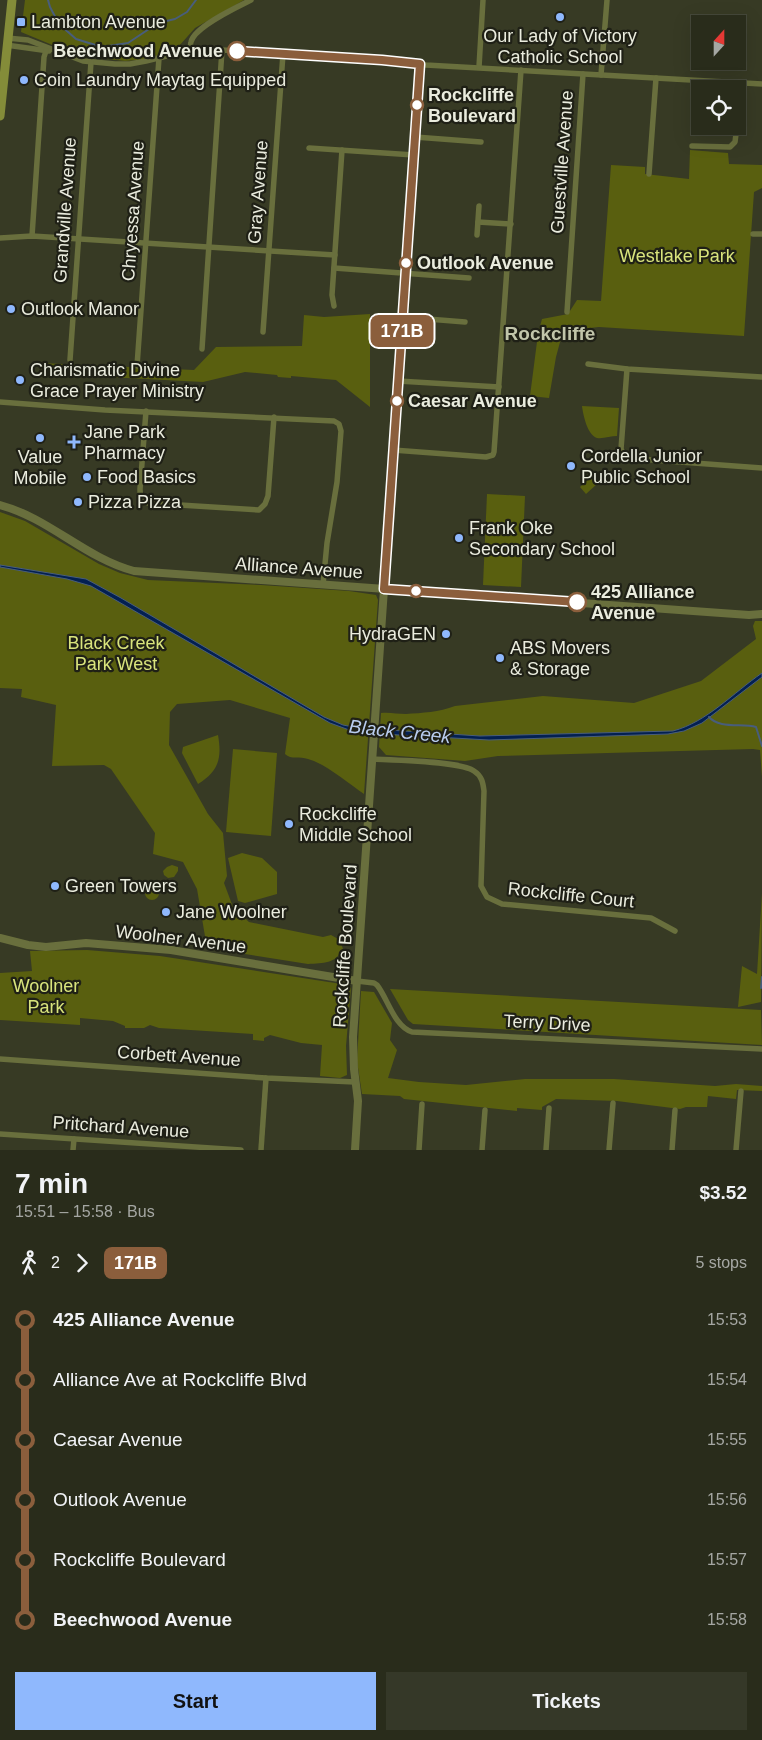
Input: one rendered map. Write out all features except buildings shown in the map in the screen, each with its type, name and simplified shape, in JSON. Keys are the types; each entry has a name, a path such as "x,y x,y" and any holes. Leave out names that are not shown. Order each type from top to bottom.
{"main road":[{"path":"0,116 1,85 12,0"}],"street":[{"path":"191,50 191,41 199,30 251,0"},
{"path":"479,67 483,0"},
{"path":"602,75 607,0"},
{"path":"7,41 28,40 91,62 130,64 191,50 222,50 691,80"},
{"path":"7,41 64,54"},
{"path":"202,350 222,50"},
{"path":"32,236 46,51"},
{"name":"Gray Avenue","path":"263,332 283,54"},
{"name":"Chryessa Avenue","path":"138,366 159,58"},
{"name":"Grandville Avenue","path":"70,360 77,239 91,62"},
{"name":"Rockcliffe Boulevard","path":"355,1150 358,1101 353,1046 420,64"},
{"path":"394,450 493,455 495,449 522,70"},
{"name":"Guestville Avenue","path":"567,312 584,74"},
{"path":"649,174 656,78"},
{"path":"746,83 762,84"},
{"path":"692,146 730,147 736,142 736,135"},
{"path":"415,137 482,142"},
{"path":"309,148 414,155"},
{"path":"334,306 332,295 342,150"},
{"path":"477,235 479,206"},
{"path":"478,222 511,224"},
{"path":"753,234 762,234"},
{"path":"0,238 32,236 335,255"},
{"path":"334,268 469,278"},
{"path":"403,317 465,322"},
{"path":"588,364 627,369 762,377"},
{"path":"627,369 621,449 626,458 762,468 762,463"},
{"path":"398,381 499,387"},
{"path":"0,402 104,410 334,421 339,424 341,430 337,482 327,542 323,585"},
{"path":"146,411 140,489 143,500 148,503 259,510 266,504 268,496 274,417"},
{"name":"Alliance Avenue","path":"0,505 25,513 97,556 134,571 762,614"},
{"name":"Rockcliffe Court","path":"372,759 461,766 476,772 481,777 484,791 480,886 487,898 502,904 651,918 675,930"},
{"name":"Woolner Avenue","path":"0,938 46,947 86,943 171,950 357,981"},
{"name":"Terry Drive","path":"357,981 377,985 400,1024 412,1032 762,1049"},
{"name":"Corbett Avenue","path":"0,1059 266,1078 355,1082"},
{"path":"261,1150 266,1078"},
{"path":"736,1150 741,1091"},
{"path":"609,1150 612,1103"},
{"path":"419,1150 422,1104"},
{"path":"546,1150 548,1108"},
{"path":"482,1150 485,1110"},
{"path":"672,1150 675,1110"},
{"name":"Pritchard Avenue","path":"0,1134 167,1148 241,1150"},
{"path":"73,1150 74,1139"}],"green space":[{"path":"25,0 244,0 195,28 179,46 149,59 125,61 91,57 62,49 21,32"},
{"name":"Westlake Park","path":"690,150 728,153 729,164 762,165 762,188 754,192 744,336 599,327 563,331 556,357 549,398 530,396 538,334 542,319 568,314 577,300 601,301 611,165 645,167 645,174 689,179"},
{"path":"370,314 370,407 336,380 291,376 291,378 278,377 277,375 245,372 203,382 50,374 41,363 194,370 216,347 302,346 304,315 324,317"},
{"path":"582,406 619,408 617,436 597,438 594,436 586,424"},
{"path":"591,477 597,484 586,494 580,487"},
{"path":"487,494 525,496 521,587 483,585"},
{"name":"Black Creek Park West","path":"0,512 25,521 99,564 120,573 148,580 261,585 349,591 376,595 378,600 364,794 337,774 315,761 290,757 285,754 290,718 230,700 177,704 170,712 169,745 208,814 223,833 227,876 224,883 233,907 249,922 323,937 331,935 340,940 343,949 336,958 328,962 308,964 207,948 197,889 183,862 153,854 155,833 111,769 104,765 52,766 56,705 21,697 22,689 0,688"},
{"path":"755,621 762,621 762,777 760,750 753,749 498,756 465,761 386,755 379,747 381,713 424,713 455,706 543,696 634,703 701,681 756,639 753,626"},
{"path":"218,735 220,751 215,769 198,784 182,753 183,747"},
{"path":"233,749 277,753 271,836 226,832"},
{"path":"242,853 262,858 277,872 277,894 245,903 238,901 228,858"},
{"path":"172,865 178,867 178,871 174,877 168,878 164,875 163,871"},
{"path":"149,886 155,886 159,893 155,900 149,900 145,896 145,890"},
{"path":"762,893 761,1002 738,1007 742,966 757,974"},
{"name":"Woolner Park","path":"87,950 160,956 348,985 351,988 346,1046 347,1075 340,1078 320,1076 322,1045 301,1043 270,1035 264,1038 264,1041 253,1040 253,1034 159,1028 150,1025 144,1028 125,1028 125,1026 113,1021 80,1018 80,1025 0,1020 0,973 32,971 30,951"},
{"path":"390,989 761,1010 762,1045 413,1024 408,1020"},
{"path":"361,991 374,992 392,1023 390,1040 397,1050 388,1078 466,1085 525,1079 614,1079 715,1086 736,1084 762,1086 762,1091 737,1090 736,1099 708,1096 707,1107 686,1107 680,1109 617,1101 556,1099 542,1107 542,1110 517,1108 517,1111 404,1099 400,1096 362,1094 357,1061"}],"water":[{"name":"Black Creek","path":"0,565 86,579 324,717 343,725 358,728 480,736 673,731 685,727 708,714 762,673 762,677 702,723 684,731 668,734 489,740 364,733 330,723 91,586 67,579 0,567"}],"waterway":[{"path":"48,0 59,24 76,39 102,47 128,43 158,23 175,19 187,12 196,0"},
{"path":"709,717 719,723 756,727 762,746"},
{"path":"761,988 762,977"}],"bus line":[{"name":"171B","path":"237,51 420,64 384,589 577,602"}],"place":[{"name":"Our Lady of Victory Catholic School","path":"560,17"},
{"name":"Lambton Avenue","path":"21,22"},
{"name":"Beechwood Avenue","path":"237,51"},
{"name":"Coin Laundry Maytag Equipped","path":"24,80"},
{"name":"Rockcliffe Boulevard","path":"417,105"},
{"name":"Outlook Avenue","path":"406,263"},
{"name":"Outlook Manor","path":"11,309"},
{"name":"Charismatic Divine Grace Prayer Ministry","path":"20,380"},
{"name":"Caesar Avenue","path":"397,401"},
{"name":"Value Mobile","path":"40,438"},
{"name":"Jane Park Pharmacy","path":"74,442"},
{"name":"Cordella Junior Public School","path":"571,466"},
{"name":"Food Basics","path":"87,477"},
{"name":"Pizza Pizza","path":"78,502"},
{"name":"Frank Oke Secondary School","path":"459,538"},
{"name":"425 Alliance Avenue","path":"577,602"},
{"name":"HydraGEN","path":"446,634"},
{"name":"ABS Movers & Storage","path":"500,658"},
{"name":"Rockcliffe Middle School","path":"289,824"},
{"name":"Green Towers","path":"55,886"},
{"name":"Jane Woolner","path":"166,912"}],"district":[{"name":"Rockcliffe","path":"550,333"}]}
